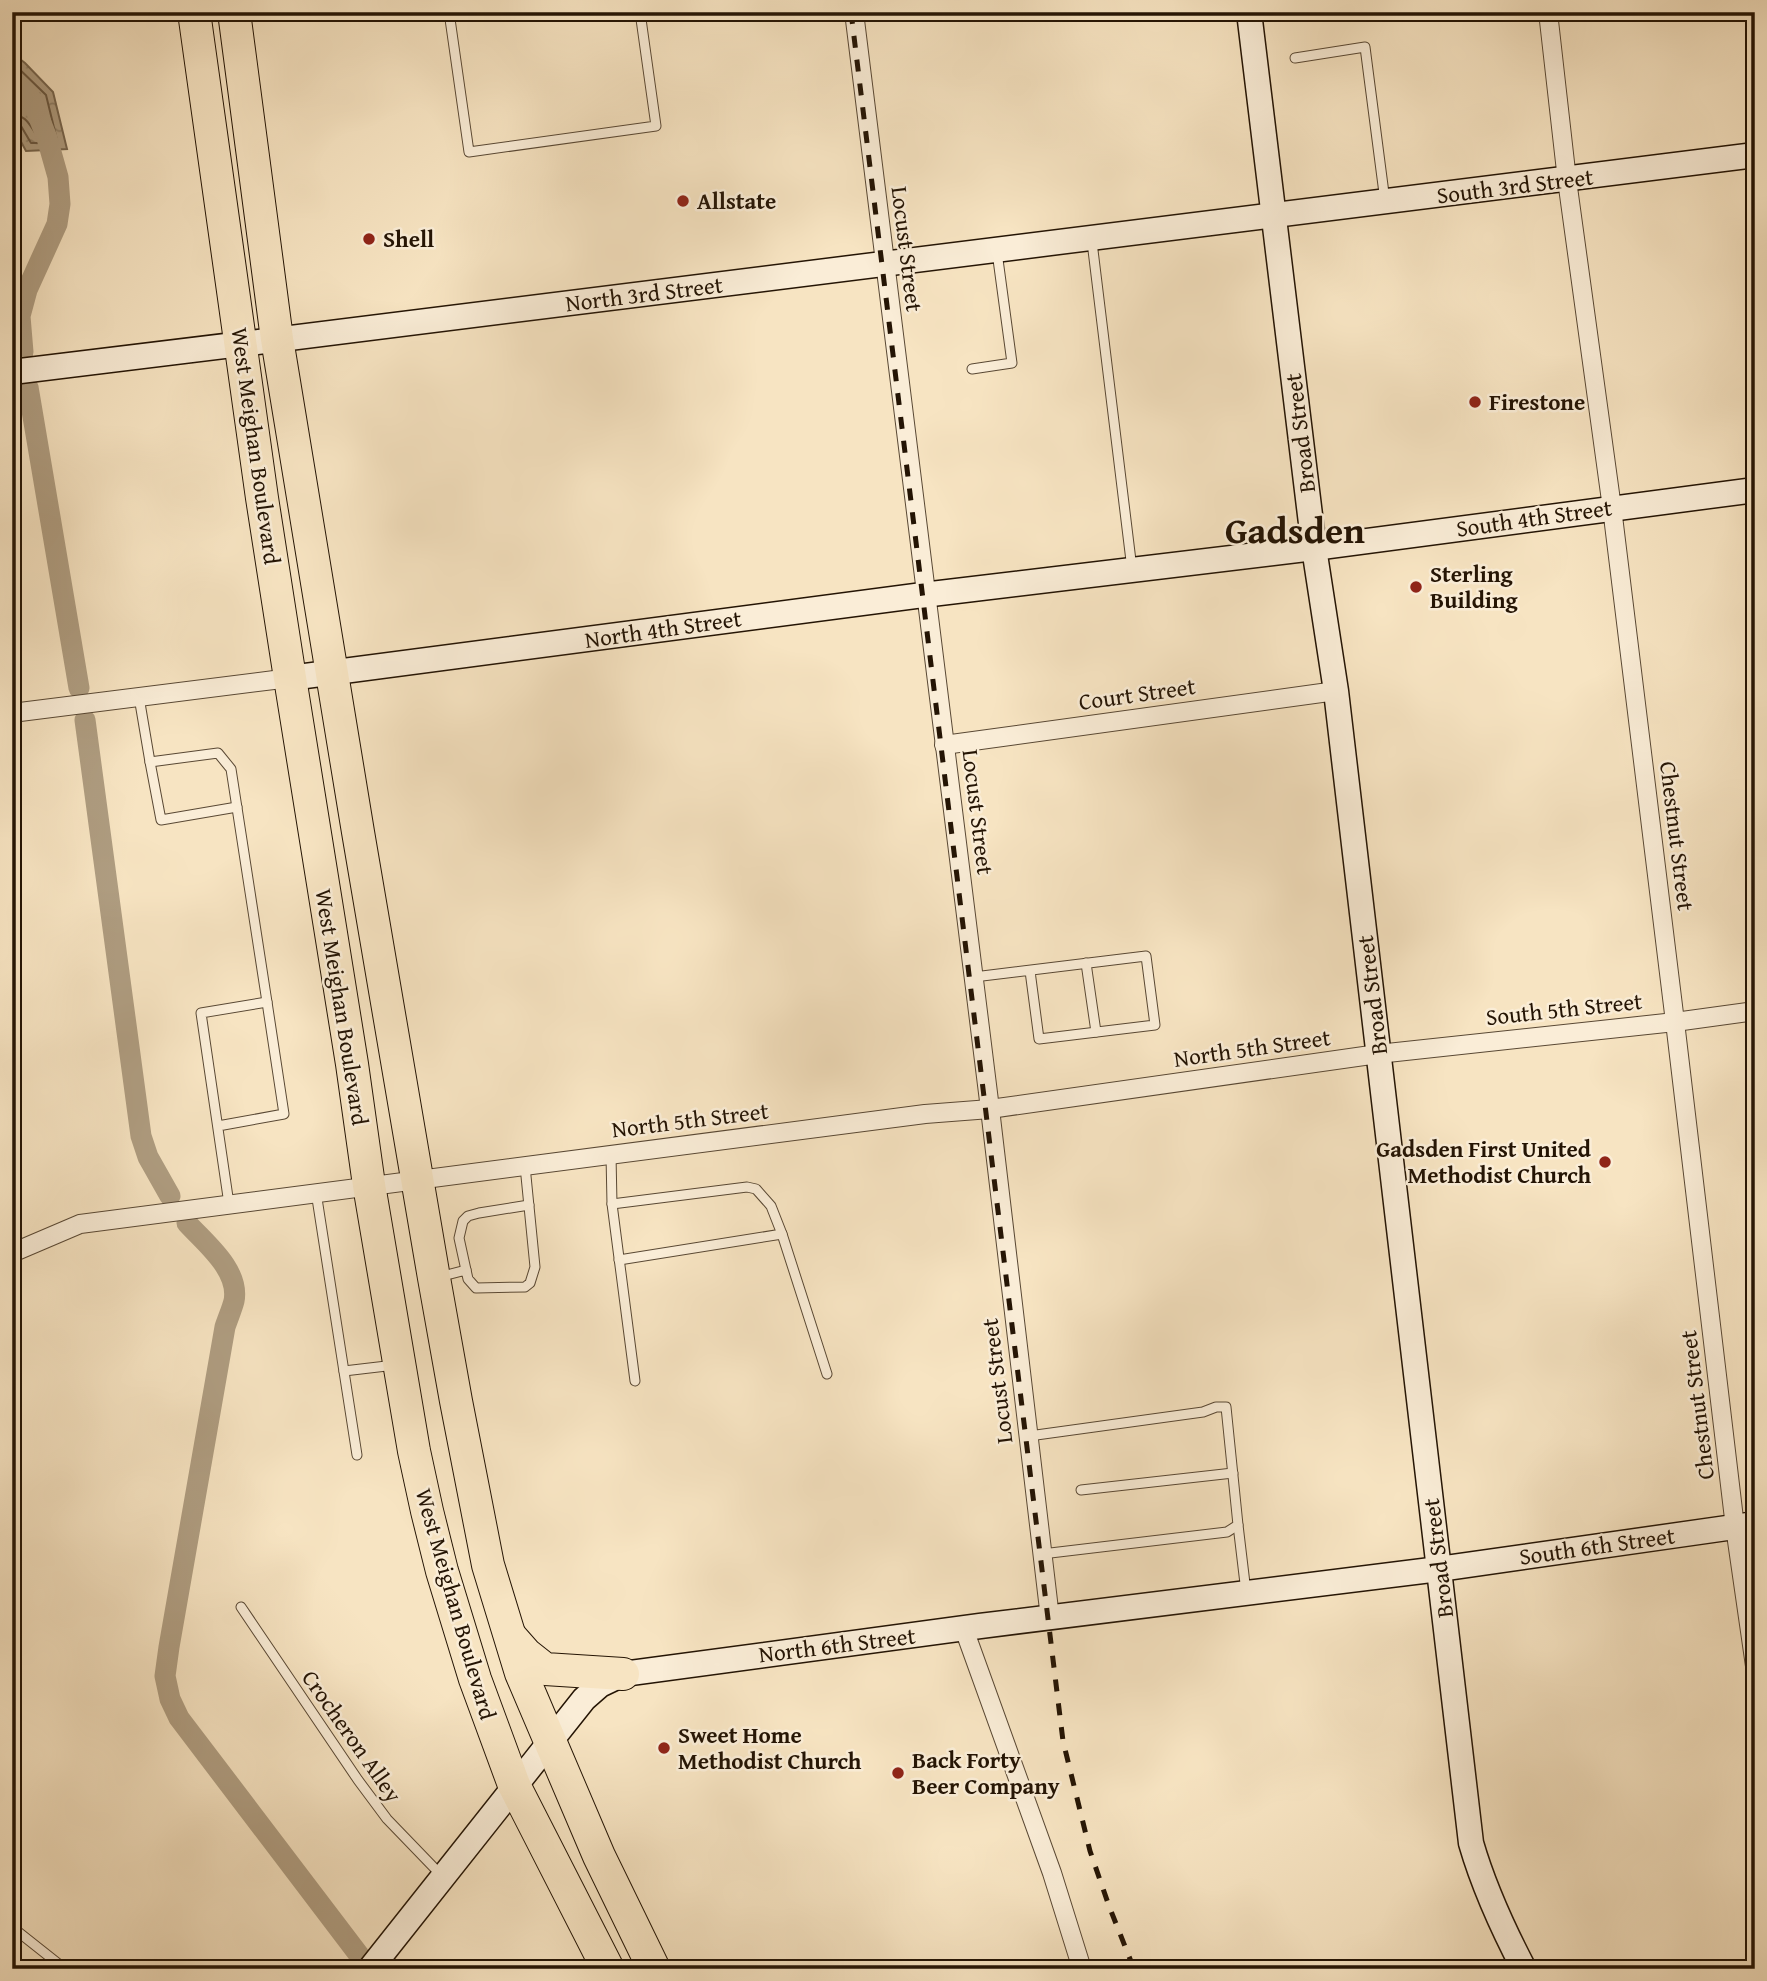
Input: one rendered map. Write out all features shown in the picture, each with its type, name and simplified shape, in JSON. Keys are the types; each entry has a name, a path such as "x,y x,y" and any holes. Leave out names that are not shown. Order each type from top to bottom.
{"highway":[{"name":"West Meighan Boulevard","path":"191,12 290,678 369,1185 414,1451 442,1571 475,1679 514,1785 608,1969"},
{"name":"West Meighan Boulevard","path":"234,12 277,339 416,1180 488,1565 521,1673 599,1856 654,1969"},
{"path":"510,1635 526,1654 545,1669 623,1674"}],"main road":[{"name":"Broad Street","path":"1249,12 1314,548 1336,691 1471,1843 1493,1909 1524,1969"},
{"name":"South 3rd Street","path":"1275,217 1755,155"},
{"name":"North 3rd Street","path":"12,372 1275,217"},
{"name":"South 4th Street","path":"1314,548 1755,490"},
{"name":"North 4th Street","path":"290,678 926,595 1314,548"},
{"name":"South 6th Street","path":"1440,1569 1745,1525"},
{"name":"North 6th Street","path":"370,1969 584,1699 600,1685 623,1674 1440,1569"}],"street":[{"name":"Locust Street","path":"853,12 974,977 1050,1618"},
{"name":"Chestnut Street","path":"1548,12 1567,180 1612,508 1675,1022 1745,1525 1755,1666"},
{"name":"North 4th Street","path":"12,713 290,678"},
{"name":"Court Street","path":"944,745 1336,691"},
{"name":"South 5th Street","path":"1378,1054 1755,1011"},
{"name":"North 5th Street","path":"12,1253 80,1224 925,1114 990,1110 1378,1054"},
{"path":"964,1629 1052,1873 1082,1969"}],"lane":[{"path":"449,12 469,152 656,126 640,12"},
{"path":"1295,58 1365,47 1385,203"},
{"path":"1091,238 1132,570"},
{"path":"972,369 1012,363 997,251"},
{"path":"139,697 161,820 237,807"},
{"path":"150,762 218,754 231,769 284,1114 218,1126"},
{"path":"974,977 1146,956 1155,1025 1038,1039 1030,971"},
{"path":"1086,963 1096,1032"},
{"path":"229,1204 201,1013 267,1002"},
{"path":"611,1155 612,1205 635,1381"},
{"path":"525,1166 529,1205 535,1267 530,1283 525,1287 476,1288 468,1279 459,1238 463,1221 468,1216 479,1213 529,1205"},
{"path":"612,1205 747,1187 756,1189 771,1206 782,1234 827,1374"},
{"path":"316,1192 357,1455"},
{"path":"619,1260 782,1234"},
{"path":"434,1278 466,1270"},
{"path":"344,1371 400,1365"},
{"path":"1029,1436 1226,1407 1246,1593"},
{"path":"1081,1490 1233,1473"},
{"path":"1042,1554 1227,1532 1238,1525"},
{"name":"Crocheron Alley","path":"241,1608 387,1819 443,1877"},
{"path":"12,1927 65,1969"}],"water":[{"path":"12,53 53,92 67,149 26,151 12,125"}],"waterway":[{"path":"12,81 32,100 47,138 58,177 60,204 57,224 27,290 20,316 23,352"},
{"path":"28,387 79,688"},
{"path":"85,720 141,1136 148,1157 170,1196"},
{"path":"187,1223 227,1268 232,1279 234,1301 225,1327 169,1647 165,1676 170,1699 179,1718 359,1955"}],"railway":[{"path":"851,12 1063,1741 1090,1851 1134,1969"}],"place":[{"name":"Allstate","path":"683,201"},
{"name":"Shell","path":"369,239"},
{"name":"Firestone","path":"1475,402"},
{"name":"Sterling Building","path":"1416,587"},
{"name":"Gadsden First United Methodist Church","path":"1605,1162"},
{"name":"Sweet Home Methodist Church","path":"664,1748"},
{"name":"Back Forty Beer Company","path":"898,1773"}],"district":[{"name":"Gadsden","path":"1295,530"}]}
